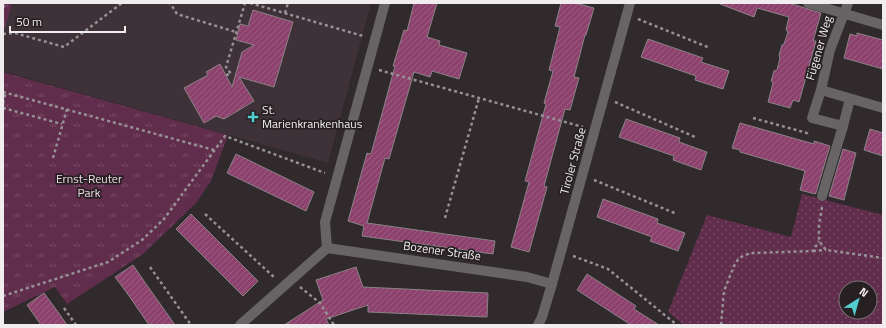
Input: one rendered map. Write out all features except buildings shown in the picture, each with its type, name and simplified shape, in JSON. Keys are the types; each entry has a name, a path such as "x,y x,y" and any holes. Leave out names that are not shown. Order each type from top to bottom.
{"street":[{"path":"240,325 327,248 325,222 385,3"},
{"name":"Tiroler Straße","path":"538,325 542,317 552,284 630,3"},
{"name":"Fügener Weg","path":"808,3 883,25"},
{"name":"Fügener Weg","path":"812,118 821,90 830,50 848,3"},
{"name":"Fügener Weg","path":"821,90 883,108"},
{"path":"822,196 850,99"},
{"path":"812,118 843,126"},
{"name":"Bozener Straße","path":"327,248 527,277 552,284"}],"path":[{"path":"3,8 4,3"},
{"path":"3,34 15,33 64,47 122,3"},
{"path":"168,3 177,14 236,32"},
{"path":"226,75 230,74 226,67 245,3"},
{"path":"250,3 375,40"},
{"path":"285,13 288,3"},
{"path":"626,15 710,48"},
{"path":"367,67 594,131"},
{"path":"3,103 4,92 214,150"},
{"path":"604,97 695,138"},
{"path":"445,218 479,98"},
{"path":"3,108 62,124"},
{"path":"53,158 67,109"},
{"path":"753,118 807,133 812,118"},
{"path":"3,296 108,262 142,240 164,219 214,150 226,136 337,178"},
{"path":"582,175 677,214"},
{"path":"813,251 819,241 819,225 823,203 822,196"},
{"path":"205,214 288,283 320,303 334,325"},
{"path":"819,241 826,250"},
{"path":"721,325 724,291 734,266 739,258 748,254 826,250 883,258"},
{"path":"561,252 608,269 677,325"},
{"path":"150,267 191,325"},
{"path":"64,308 76,325"}],"shaded area":[{"name":"St. Marienkrankenhaus","path":"3,3 371,3 328,163 3,71"}],"green space":[{"path":"3,3 12,3 5,28 3,28"},
{"name":"Ernst-Reuter Park","path":"3,72 228,135 211,181 196,203 143,254 67,304 55,287 3,312"},
{"path":"802,194 883,215 883,325 684,325 668,312 707,215 791,237"}],"place":[{"name":"St. Marienkrankenhaus","path":"253,117"}]}
